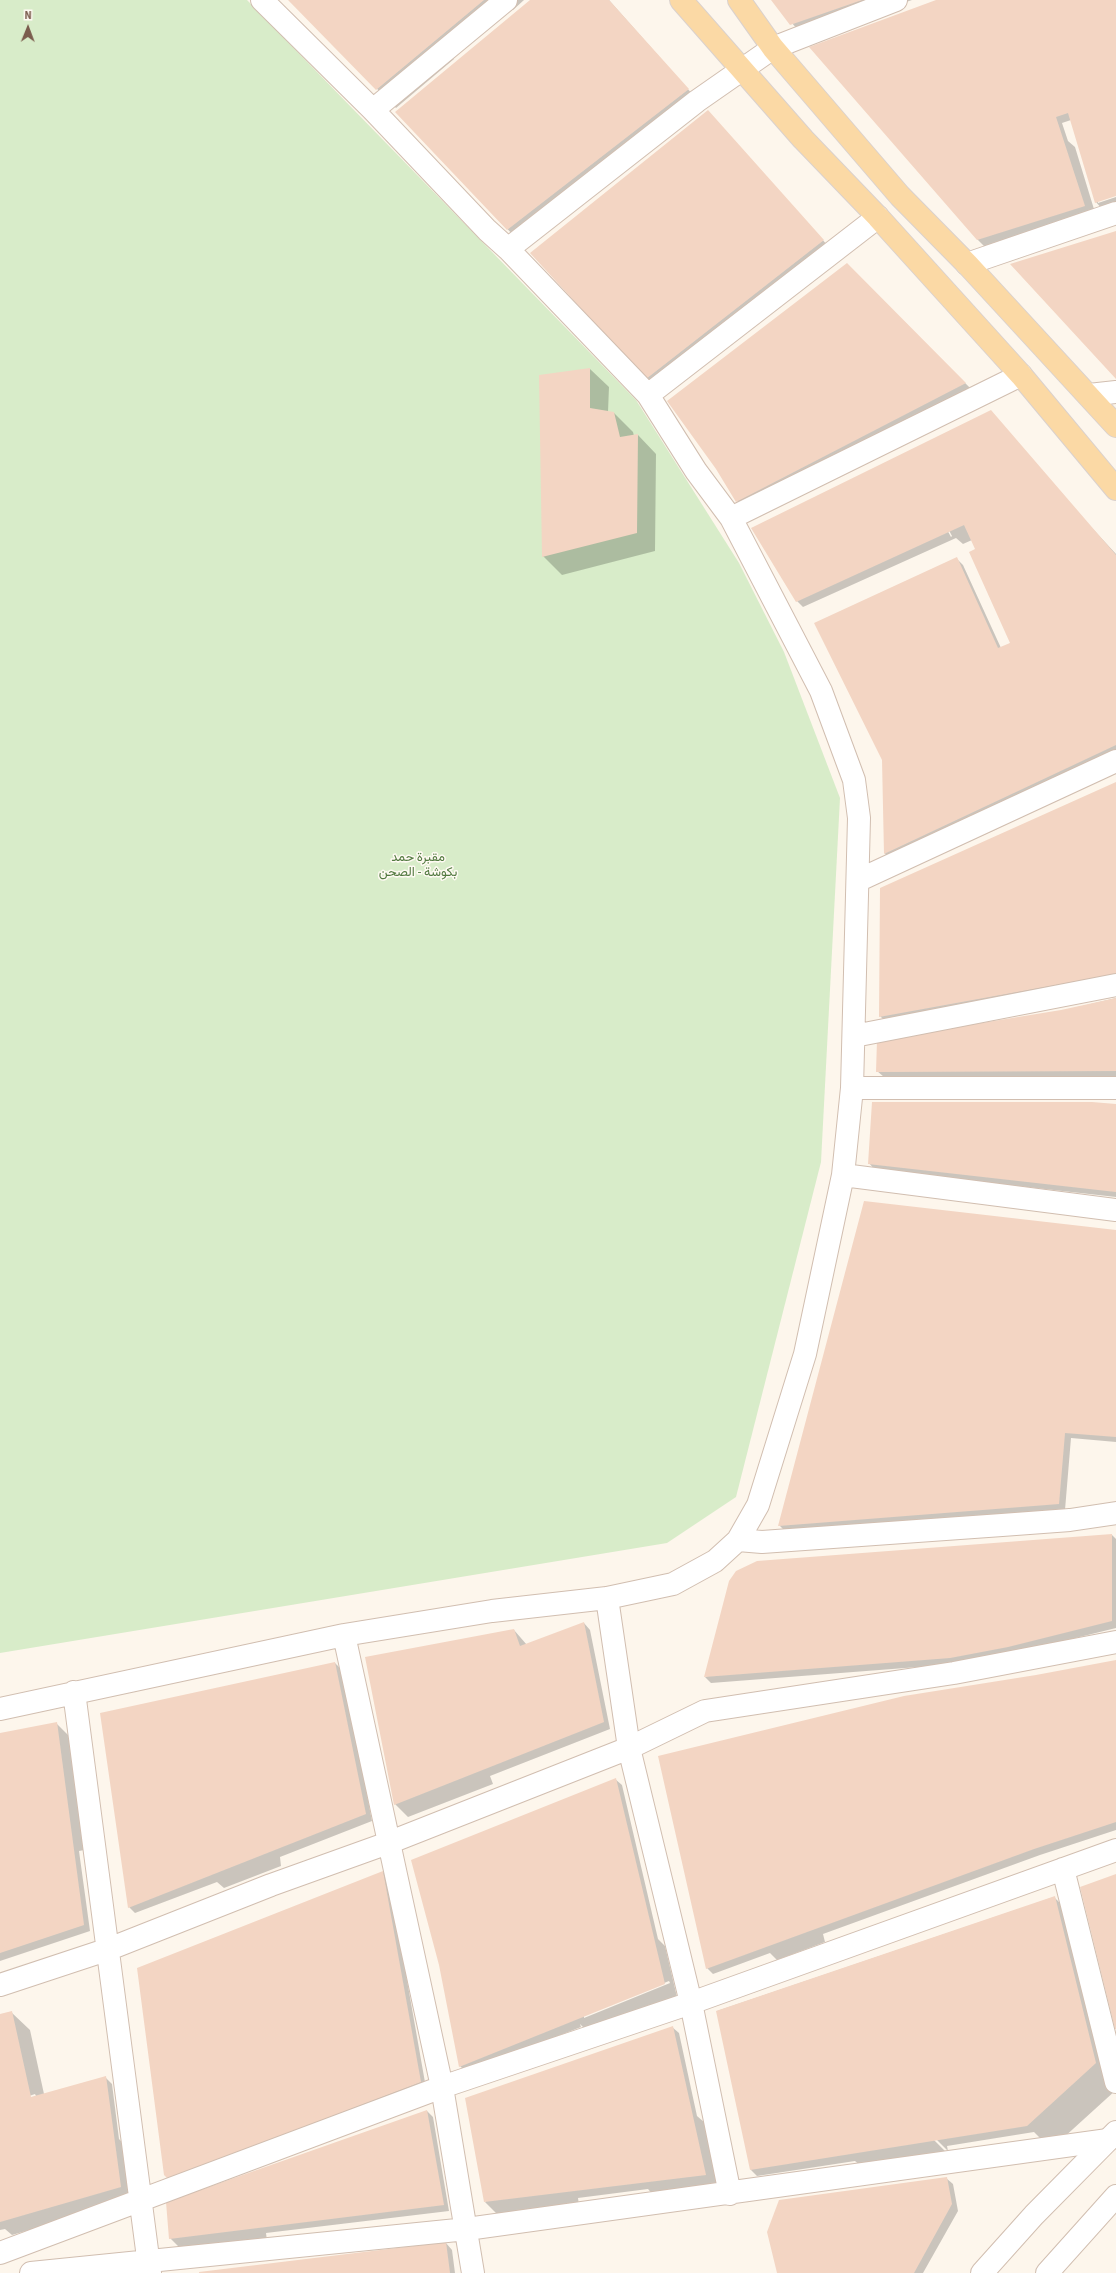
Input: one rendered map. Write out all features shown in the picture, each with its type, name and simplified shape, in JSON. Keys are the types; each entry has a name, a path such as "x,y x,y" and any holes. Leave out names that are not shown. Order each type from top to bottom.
{"main road":[{"path":"681,0 803,139 878,217 1021,375 1116,489"},
{"path":"739,0 773,48 900,196 967,264 1116,426"}],"street":[{"path":"0,1709 344,1635 492,1611 607,1598 673,1584 715,1561 738,1540 758,1506 804,1354 843,1175 852,1088 859,880 858,796 843,748 821,691 731,518 696,471 648,395 508,249 486,230 373,110 262,0"},
{"path":"373,110 506,0"},
{"path":"508,249 697,101 773,48 896,0"},
{"path":"967,264 1116,213"},
{"path":"648,395 878,217"},
{"path":"731,518 1021,375"},
{"path":"1089,396 1116,392"},
{"path":"859,880 1116,761"},
{"path":"854,1036 1116,985"},
{"path":"852,1088 1116,1088"},
{"path":"843,1175 1116,1210"},
{"path":"738,1540 762,1542 994,1526 1070,1520 1116,1513"},
{"path":"607,1598 629,1748 691,2003 730,2194"},
{"path":"344,1635 442,2087 467,2228 473,2273"},
{"path":"0,1985 109,1949 271,1885 388,1843 629,1748 705,1711 954,1673 1116,1642"},
{"path":"74,1692 109,1949 149,2267"},
{"path":"0,2253 442,2087 691,2003 1116,1850"},
{"path":"1063,1869 1116,2082"},
{"path":"31,2273 149,2267 467,2228 730,2194 1112,2136"},
{"path":"982,2273 1034,2215 1112,2136"},
{"path":"1047,2273 1116,2196"}],"green space":[{"name":"مقبرة حمد بكوشة - الصحن","path":"0,0 247,0 636,400 739,563 784,652 840,798 821,1162 736,1497 667,1543 0,1653"}],"building":[{"path":"288,0 484,0 376,90"},
{"path":"530,0 609,0 689,89 507,230 395,112"},
{"path":"771,0 862,0 790,25"},
{"path":"936,0 1116,0 1116,196 1095,203 1068,113 1056,117 1085,206 977,240 809,47"},
{"path":"708,110 824,240 646,379 530,253"},
{"path":"1116,231 1116,379 1010,264"},
{"path":"847,263 966,383 736,502 716,469 667,401"},
{"path":"590,368 590,408 614,412 620,437 638,434 637,533 542,557 539,375"},
{"path":"991,410 1116,555 1116,745 884,854 882,760 814,623 957,557 998,648 1010,643 969,552 975,549 964,525 796,602 751,528"},
{"path":"1116,782 1116,974 879,1017 880,888"},
{"path":"1116,998 1116,1071 876,1072 877,1040 1061,1010"},
{"path":"872,1102 1092,1102 1116,1104 1116,1192 868,1164"},
{"path":"864,1201 1116,1230 1116,1437 1065,1433 1059,1504 778,1526"},
{"path":"1112,1534 1112,1621 1008,1647 950,1658 704,1677 729,1581 736,1571 757,1561"},
{"path":"584,1622 604,1722 394,1805 365,1657 514,1629 520,1646"},
{"path":"1116,1660 1116,1822 1034,1849 706,1969 658,1756 904,1696 1036,1675"},
{"path":"335,1662 366,1814 128,1908 100,1713"},
{"path":"57,1722 84,1925 0,1953 0,1733"},
{"path":"616,1778 665,1984 459,2067 439,1965 411,1860"},
{"path":"383,1871 421,2082 168,2179 164,2175 137,1968"},
{"path":"1116,1874 1116,2029 1115,2029 1080,1887"},
{"path":"1055,1896 1096,2063 1027,2126 750,2170 716,2011"},
{"path":"12,2011 31,2097 106,2076 121,2187 0,2222 0,2014"},
{"path":"673,2026 706,2175 484,2202 465,2098"},
{"path":"427,2110 444,2205 169,2239 166,2202"},
{"path":"947,2177 952,2204 914,2273 777,2273 767,2232 779,2200"},
{"path":"446,2242 450,2273 199,2273 199,2272"}]}
